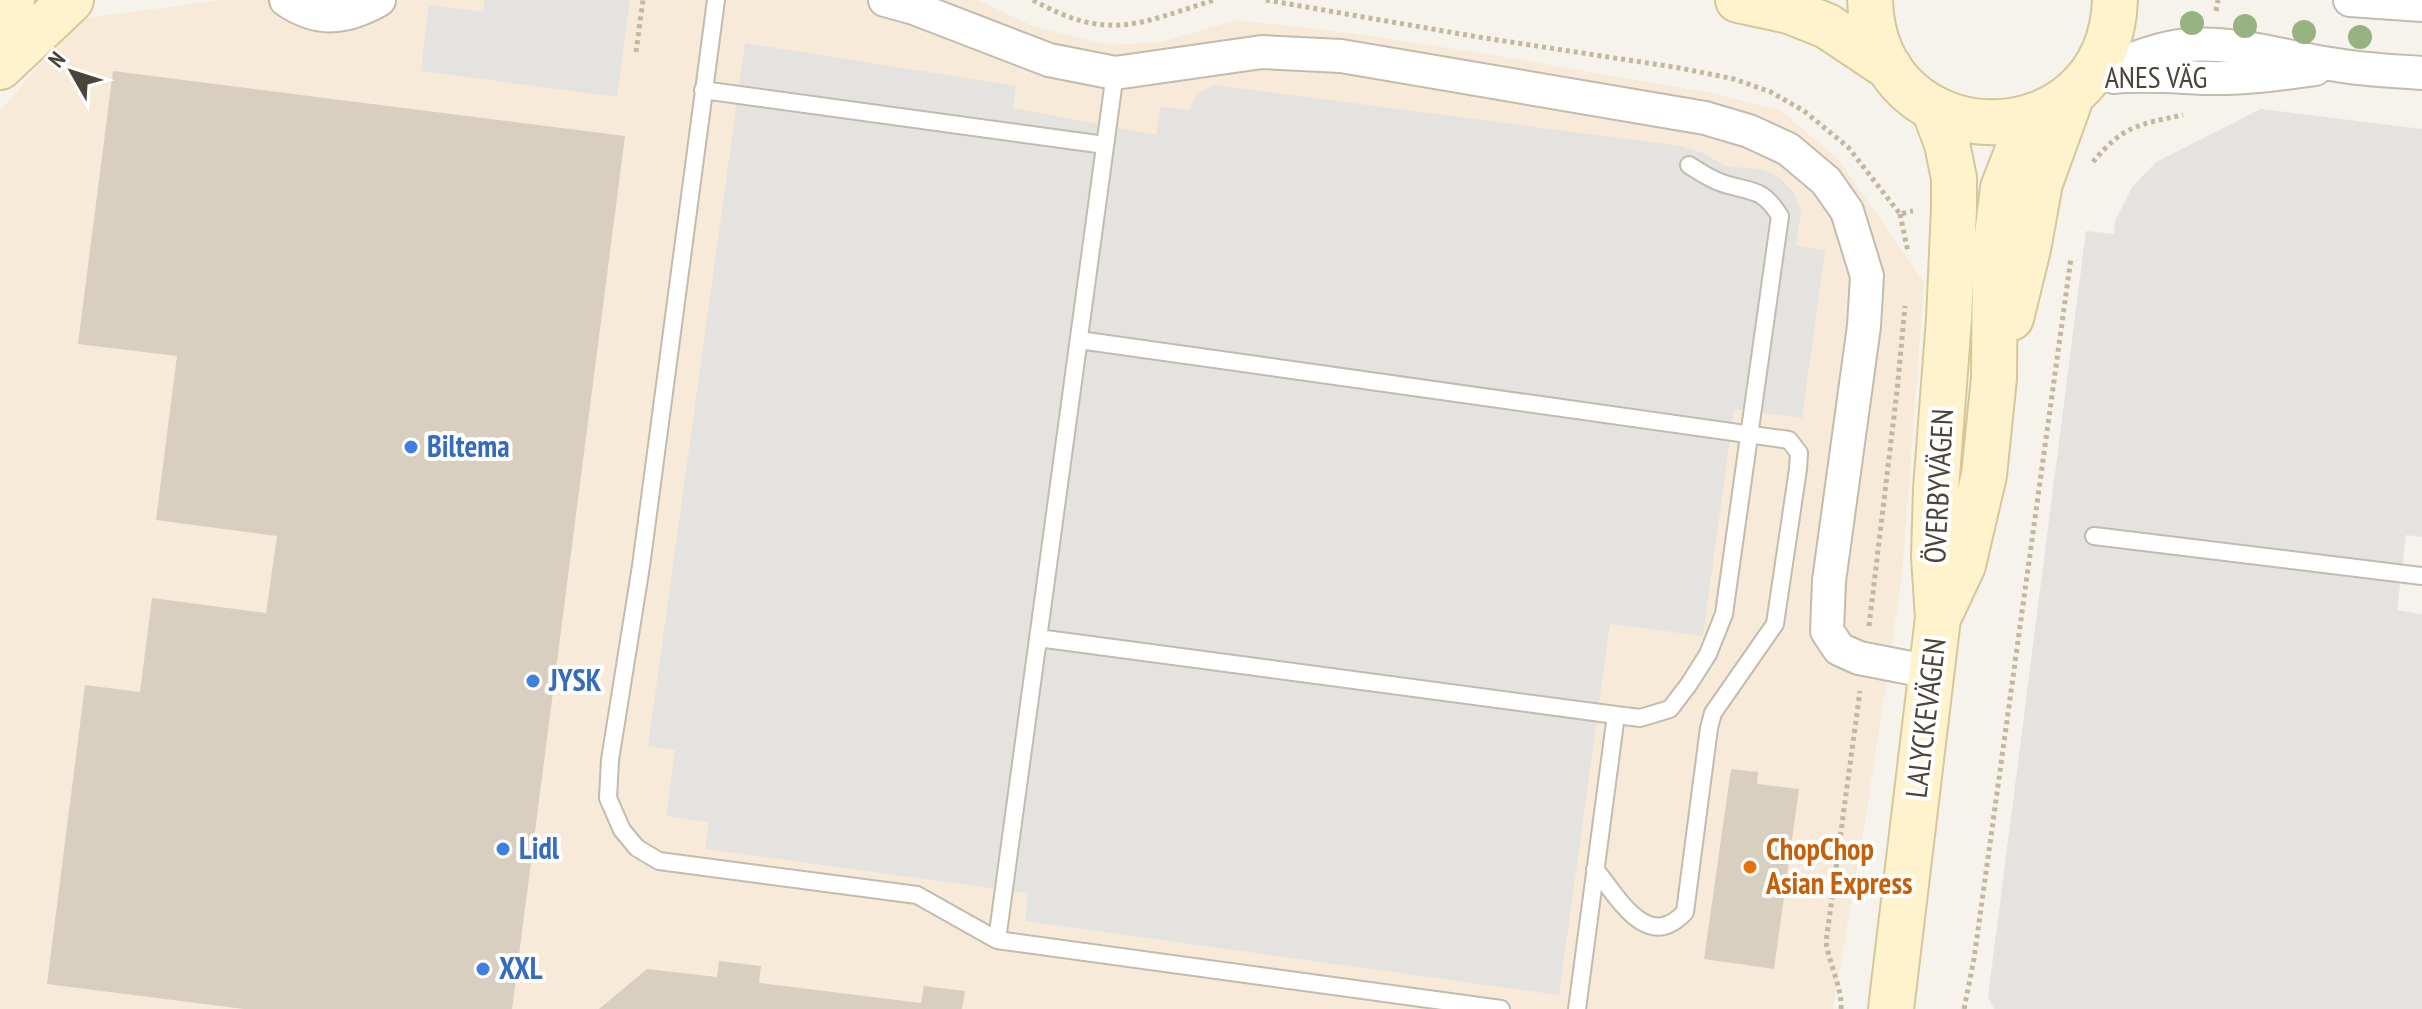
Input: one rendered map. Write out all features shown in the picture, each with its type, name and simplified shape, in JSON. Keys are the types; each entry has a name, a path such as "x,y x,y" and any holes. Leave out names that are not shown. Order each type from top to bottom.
{"main road":[{"path":"3,49 12,0"},
{"path":"3,49 46,0"},
{"path":"3,49 71,0"},
{"path":"1738,0 1789,11 1827,26 1890,68"},
{"path":"1870,0 1872,25 1890,68 1909,91 1934,109 1974,122 1996,123 2066,96"},
{"name":"ÖVERBYVÄGEN","path":"1938,618 1963,565 1984,475 1994,378 1995,251 2003,188 2017,152 2097,64 2111,32 2115,0"},
{"name":"ÖVERBYVÄGEN","path":"1934,109 1954,178 1949,319 1936,489 1934,557 1938,618"},
{"name":"LALYCKEVÄGEN","path":"1891,1009 1938,618"}],"street":[{"path":"299,4 327,17 365,8 379,0"},
{"path":"885,0 914,8 1049,60 1115,73 1262,52 1341,56 1705,118 1749,131 1788,149 1826,181 1847,211 1867,276 1864,326 1829,581 1827,631 1839,649 1865,659 1931,672"},
{"path":"2350,0 2422,5"},
{"name":"ANES VÄG","path":"2066,96 2155,52 2180,46 2268,51 2337,66 2422,73"},
{"name":"ANES VÄG","path":"2066,96 2144,74 2263,77 2337,66"}],"lane":[{"path":"716,0 641,566 610,760 608,798 622,830 637,848 659,861 917,895 997,940 1501,1009"},
{"path":"997,940 1115,73"},
{"path":"703,90 1105,145"},
{"path":"1038,638 1640,718 1670,709 1708,654 1724,614 1780,216 1771,201 1755,191 1725,184 1689,165"},
{"path":"1079,340 1789,440 1799,453 1798,469 1775,624 1713,713 1685,912 1664,927 1649,928 1637,919 1595,869"},
{"path":"2094,536 2422,576"},
{"path":"1577,1009 1616,715"}],"path":[{"path":"636,52 643,0"},
{"path":"1033,0 1060,15 1086,24 1128,26 1168,17 1214,0"},
{"path":"2212,46 2218,0"},
{"path":"2086,170 2122,132 2153,120 2195,112 2206,101 2209,78"},
{"path":"1900,214 1908,258"},
{"path":"1841,1009 1842,998 1828,960 1826,942 1865,659 1906,297"}],"shaded area":[{"path":"221,0 978,0 1035,27 1109,45 1161,42 1237,20 1374,36 1503,57 1713,93 1781,111 1838,159 1924,282 1902,576 1833,1009 0,1009 0,111 79,19"},
{"path":"485,0 630,0 617,97 421,71 429,5 483,12"},
{"path":"745,43 1016,86 1013,108 1156,135 1161,107 1190,110 1197,94 1214,85 1680,146 1703,153 1725,166 1765,170 1781,179 1794,193 1801,212 1796,245 1825,251 1802,418 1734,409 1703,636 1610,624 1559,995 1025,921 1028,893 705,849 709,822 666,816 675,750 648,746"},
{"path":"2261,109 2422,129 2422,537 2406,535 2397,610 2422,614 2422,1009 1994,1009 1988,997 2086,231 2114,234 2115,221 2132,187 2156,162"}],"building":[{"path":"113,71 625,136 512,1009 244,1009 47,984 85,685 140,692 152,598 266,613 277,536 156,520 177,356 78,344"},
{"path":"1731,769 1758,772 1757,784 1799,789 1774,969 1704,959"},
{"path":"719,961 761,966 759,983 921,1003 924,986 965,991 962,1009 599,1009 647,969 717,977"}],"place":[{"name":"Biltema","path":"411,447"},
{"name":"JYSK","path":"533,681"},
{"name":"Lidl","path":"503,849"},
{"name":"ChopChop Asian Express","path":"1750,867"},
{"name":"XXL","path":"483,969"}]}
